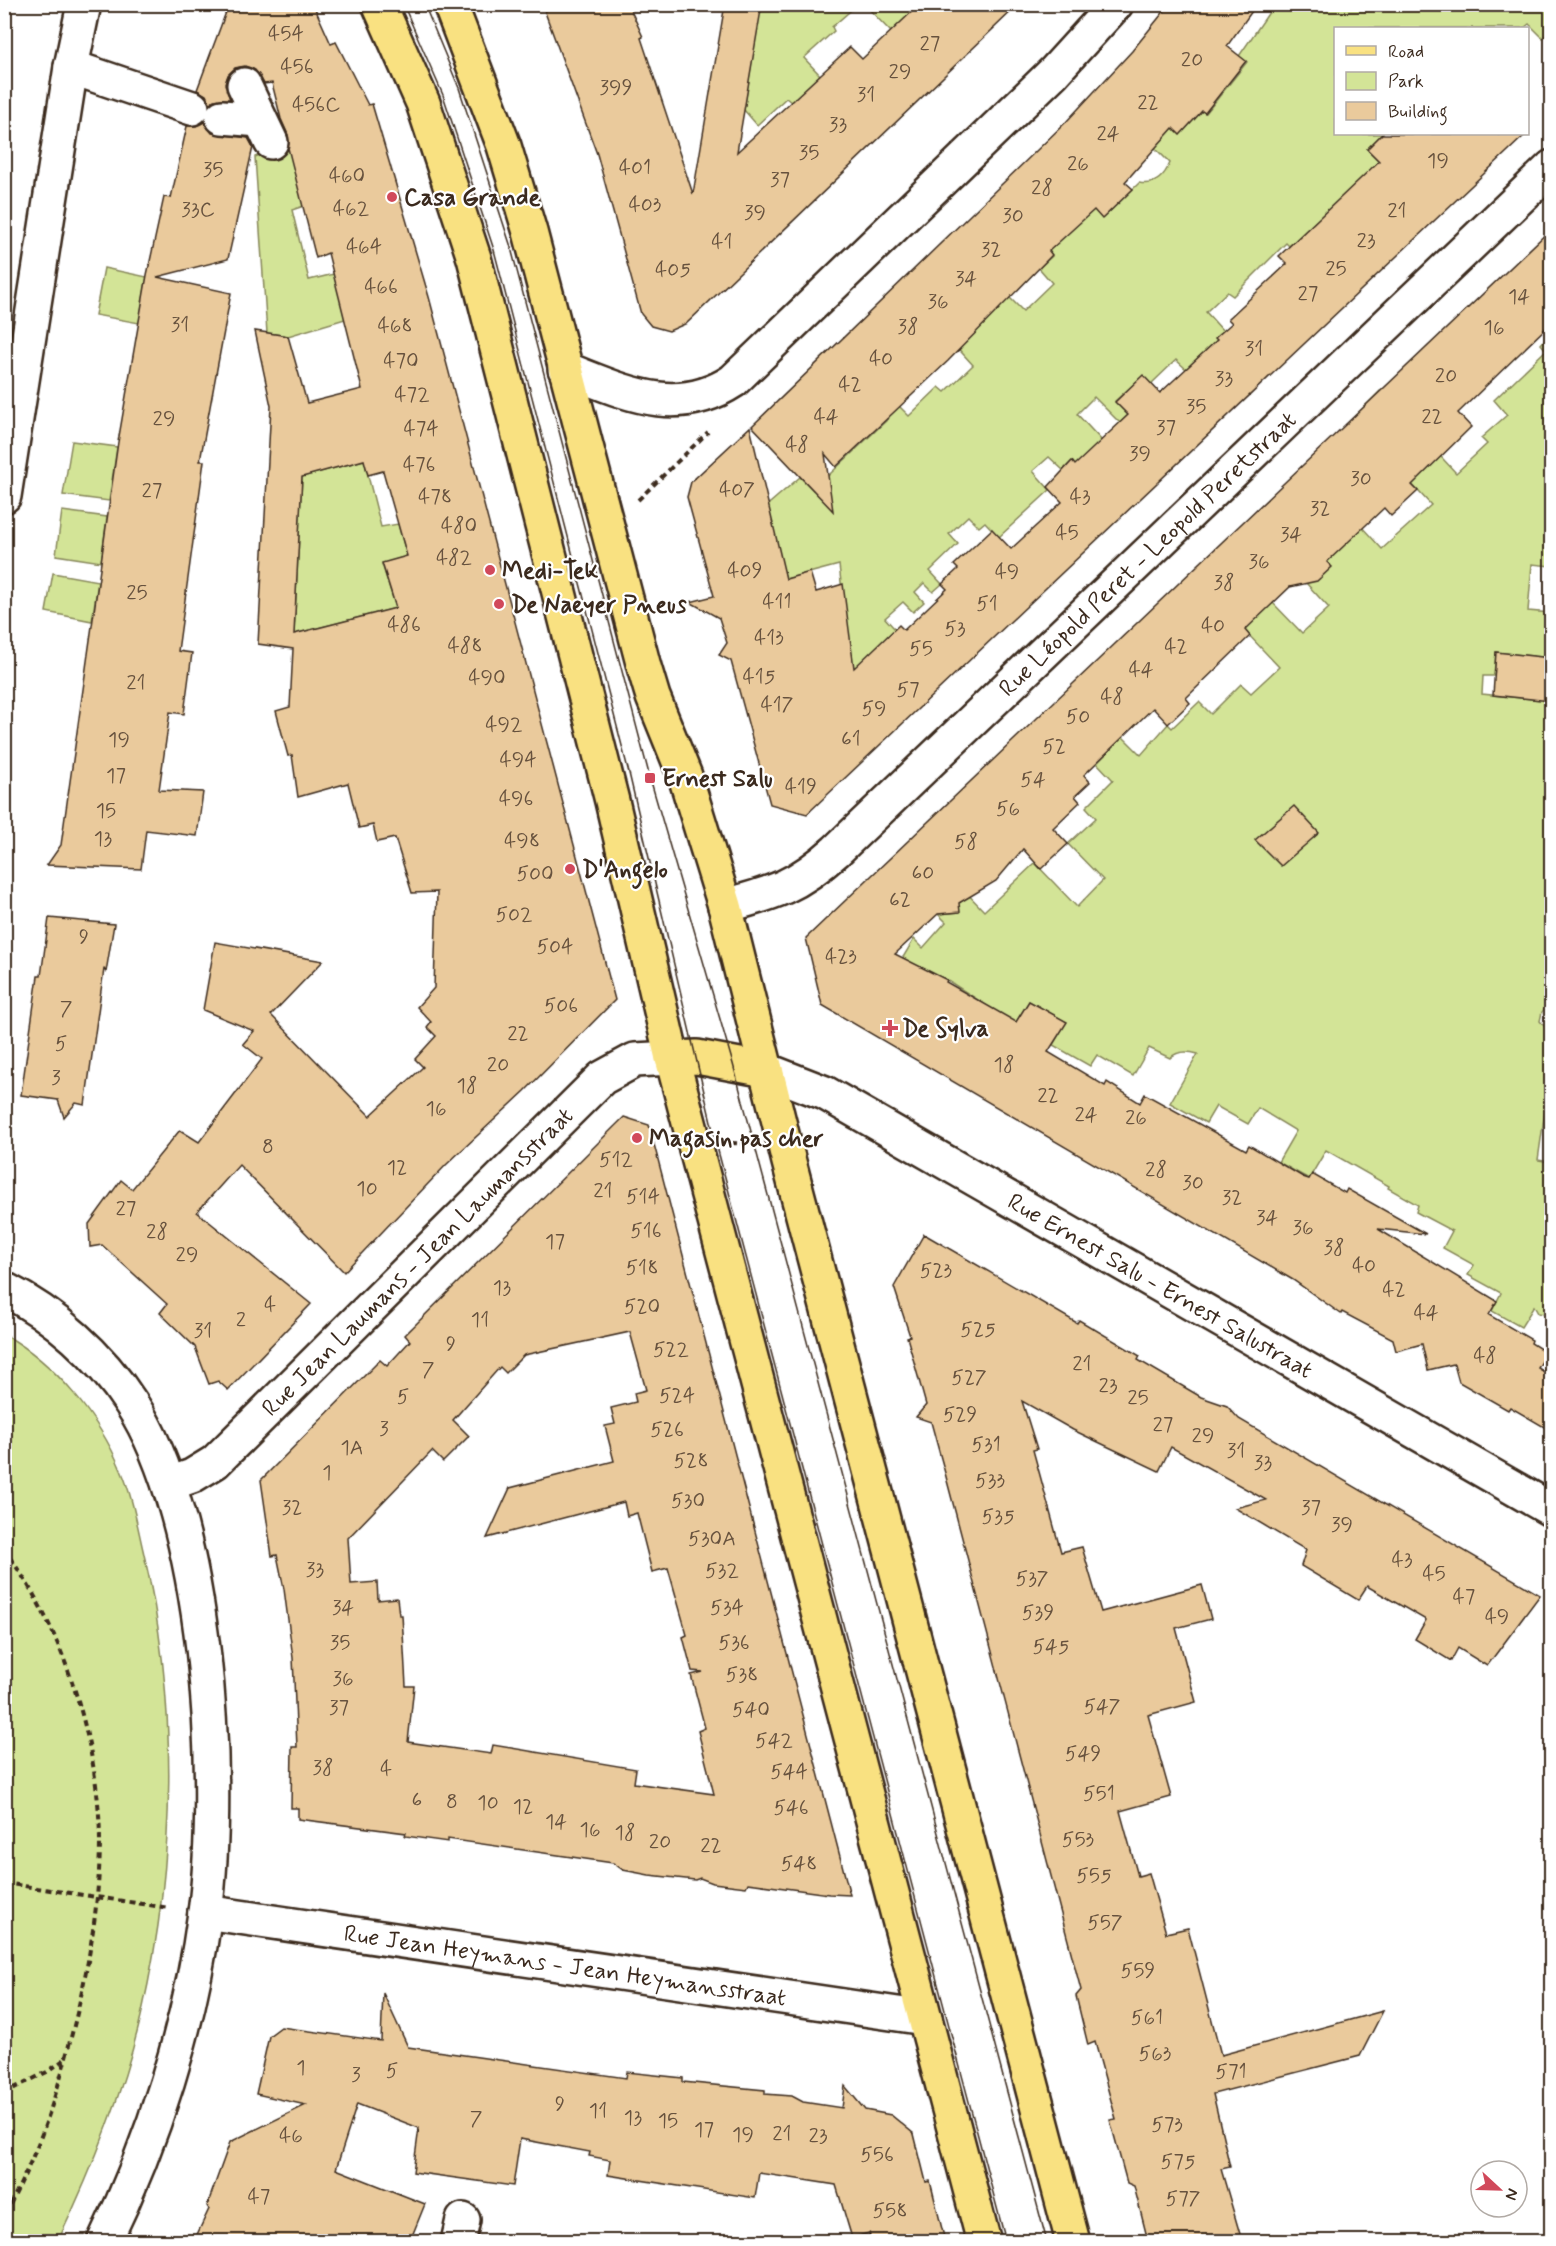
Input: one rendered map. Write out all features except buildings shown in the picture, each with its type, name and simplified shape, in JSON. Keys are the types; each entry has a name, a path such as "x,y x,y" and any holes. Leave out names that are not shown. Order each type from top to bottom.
{"main road":[{"path":"379,4 423,103 474,258 612,801 672,1058 984,2241"},
{"path":"450,4 504,146 530,232 653,697 678,756 725,906 1073,2241"},
{"path":"672,1058 697,1057 766,1070"}],"street":[{"path":"4,496 71,67 84,4"},
{"path":"565,369 626,392 670,400 708,395 733,381 1054,72 1116,4"},
{"path":"71,67 266,131 244,85"},
{"name":"Rue Léopold Peret - Leopold Peretstraat","path":"725,906 786,888 802,880 828,859 1551,167"},
{"name":"Rue Jean Laumans - Jean Laumansstraat","path":"170,1484 192,1476 215,1462 602,1078 635,1060 672,1058"},
{"name":"Rue Ernest Salu - Ernest Salustraat","path":"766,1070 825,1093 1551,1510"},
{"path":"4,1289 27,1300 76,1339 106,1368 132,1404 152,1442 170,1484 197,1606 205,1673 211,1803 205,1912 177,2043 162,2092 132,2181 104,2241"},
{"name":"Rue Jean Heymans - Jean Heymansstraat","path":"205,1912 925,2018"}],"path":[{"path":"609,527 715,425"},
{"path":"694,1142 786,1145"},
{"path":"4,1550 43,1607 73,1685 95,1784 100,1842 98,1897 89,1957 66,2059 50,2117 18,2190 4,2215"},
{"path":"4,1884 169,1908"},
{"path":"4,2093 47,2072 66,2059"}],"green space":[{"path":"761,5 809,5 812,7 815,5 857,5 832,27 834,31 804,58 820,75 791,102 786,98 757,125 744,110"},
{"path":"865,5 921,5 891,32"},
{"path":"1274,5 1551,5 1551,30 1543,38 1529,24 1525,27 1334,27 1334,135 1381,135 1367,149 1380,162 1289,246 1286,243 1233,296 1227,292 1206,312 1223,331 1216,337 1217,340 1186,369 1176,360 1151,384 1143,376 1115,401 1128,415 1120,423 1094,397 1077,414 1103,442 1077,467 1071,462 1063,470 1049,457 1033,471 1050,490 999,537 985,522 979,527 968,516 949,534 958,544 930,571 942,584 933,592 924,583 915,592 924,602 913,612 903,602 885,618 895,629 853,685 839,565 786,579 763,509 800,477 813,490 889,418 881,409 891,398 909,416 939,387 945,392 973,365 953,343 1009,297 1023,311 1052,283 1039,268 1052,256 1049,251 1078,194 1103,218 1139,183 1154,182 1162,176 1170,163 1155,148 1173,128 1180,135 1202,111 1206,113 1247,62 1239,56"},
{"path":"291,141 304,206 292,210 309,280 334,274 345,319 288,336 267,333 255,157"},
{"path":"104,268 147,277 139,323 95,315"},
{"path":"1551,333 1551,566 1532,564 1528,611 1551,613 1551,658 1496,652 1494,676 1483,676 1482,694 1551,701 1552,861 1548,905 1552,906 1552,1000 1542,1012 1540,1021 1551,1034 1551,1054 1547,1064 1551,1068 1552,1083 1549,1083 1538,1160 1550,1162 1544,1217 1551,1219 1551,1315 1538,1313 1534,1306 1521,1327 1492,1311 1501,1293 1468,1275 1474,1265 1443,1248 1452,1231 1416,1212 1418,1205 1388,1188 1389,1186 1326,1150 1309,1179 1278,1162 1296,1131 1258,1108 1248,1124 1216,1106 1206,1123 1170,1103 1198,1054 1183,1052 1170,1058 1149,1048 1133,1076 1097,1055 1090,1066 1053,1045 1066,1022 1029,1001 1015,1024 942,977 937,985 899,964 914,939 923,948 946,922 938,914 959,912 958,884 984,911 1035,863 1077,907 1103,880 1068,844 1096,818 1086,807 1113,780 1097,763 1123,737 1141,755 1168,724 1172,728 1199,702 1211,714 1241,684 1251,693 1279,667 1229,614 1273,603 1302,633 1329,608 1306,583 1361,526 1382,549 1431,505 1352,419 1380,391 1456,473 1487,444 1481,438 1507,415 1494,400 1546,350 1541,344"},
{"path":"72,441 117,447 109,501 63,495"},
{"path":"364,460 381,527 398,524 407,556 382,564 396,608 294,634 302,477"},
{"path":"62,511 107,517 101,562 56,555"},
{"path":"53,573 98,581 92,621 46,612"},
{"path":"5,1335 41,1360 74,1393 101,1430 121,1470 134,1510 155,1607 163,1665 167,1723 169,1781 162,1898 142,2012 117,2100 83,2186 58,2241 5,2241"}],"tram line":[{"path":"403,4 443,95 494,250 629,773 716,1143 1006,2242"},
{"path":"424,4 459,88 510,244 650,778 733,1064 1047,2242"}],"place":[{"name":"Casa Grande","path":"392,197"},
{"name":"Medi-Tek","path":"490,570"},
{"name":"De Naeyer Pneus","path":"499,604"},
{"name":"Ernest Salu","path":"650,778"},
{"name":"D'Angelo","path":"570,869"},
{"name":"De Sylva","path":"890,1028"},
{"name":"Magasin pas cher","path":"637,1138"}]}
